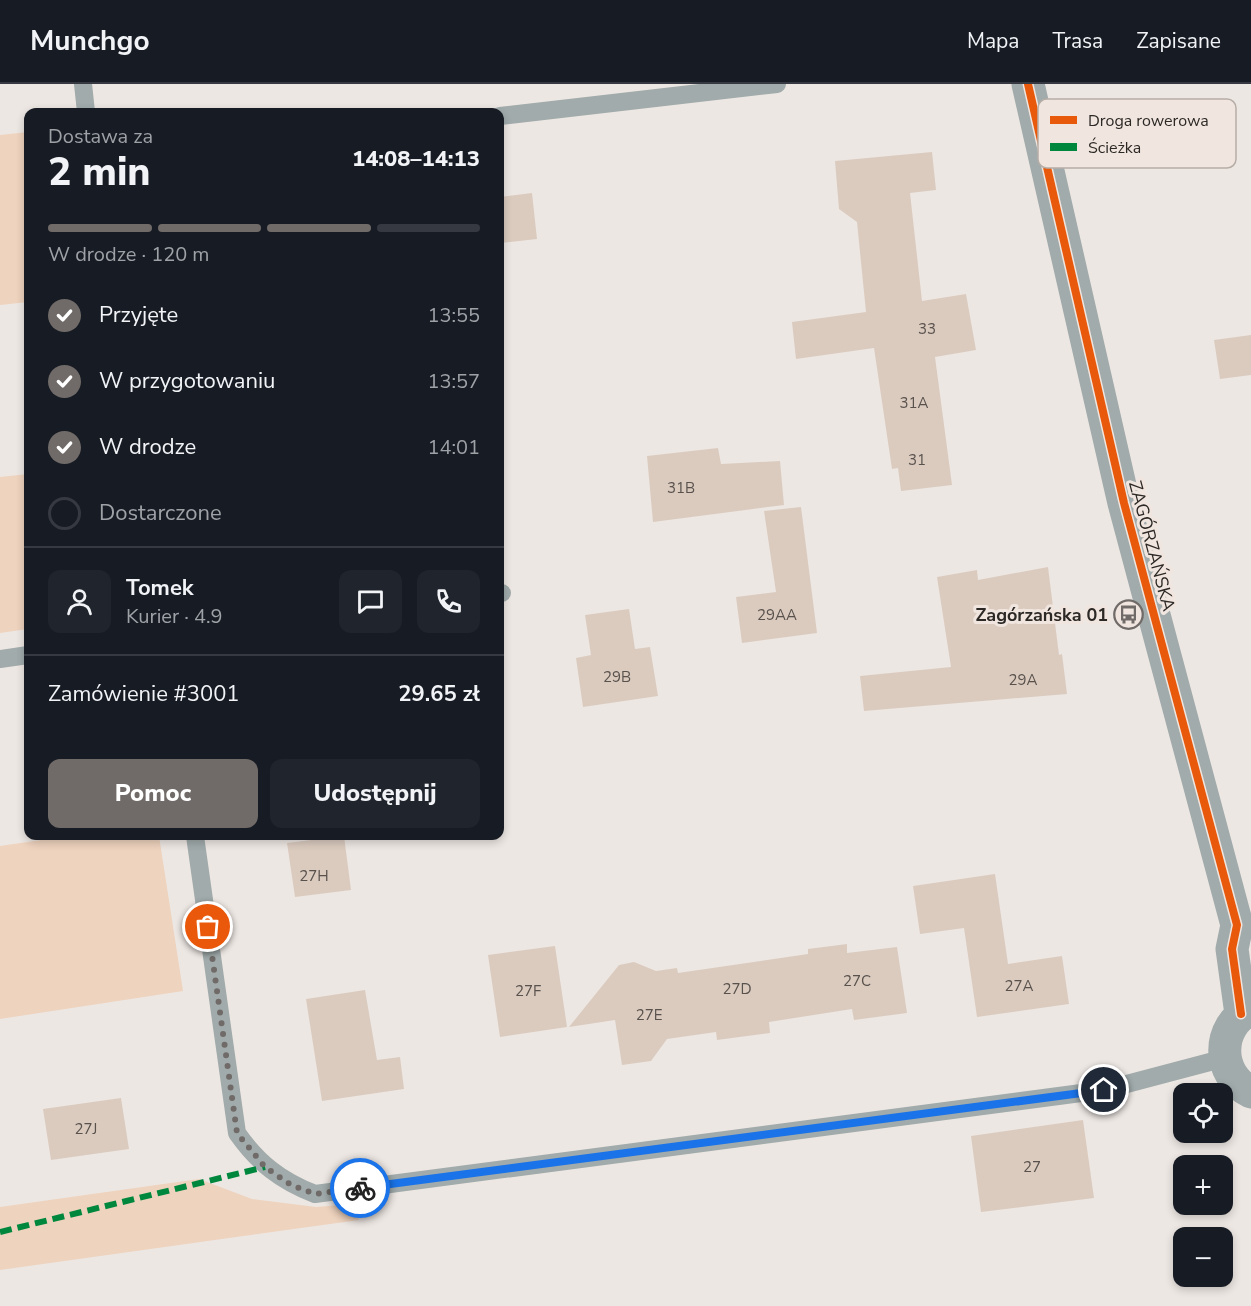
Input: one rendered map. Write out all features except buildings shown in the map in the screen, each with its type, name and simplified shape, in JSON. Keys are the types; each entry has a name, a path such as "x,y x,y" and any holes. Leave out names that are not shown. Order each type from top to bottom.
{"street":[{"name":"ZAGÓRZAŃSKA","path":"1028,84 1038,128"},
{"name":"ZAGÓRZAŃSKA","path":"1047,168 1124,503 1244,933 1232,949 1246,1011"},
{"path":"1246,1011 1228,1031 1224,1044 1229,1071 1237,1083 1251,1092"}],"lane":[{"path":"83,84 86,108"},
{"path":"504,117 777,84"},
{"path":"0,659 24,656"},
{"path":"196,840 237,1133 265,1167 291,1185 315,1194 1104,1090 1225,1058"}],"shaded area":[{"path":"24,132 24,302 0,305 0,135"},
{"path":"24,474 24,630 0,633 0,477"},
{"path":"41,840 160,840 183,991 0,1019 0,846"},
{"path":"199,1179 252,1199 316,1207 353,1204 359,1220 0,1270 0,1207"}],"marked path":[{"path":"0,1232 265,1167"}],"cycle path":[{"path":"1028,84 1038,128"},
{"path":"1047,168 1124,503 1237,925 1232,949 1241,1014"}],"way so far":[{"path":"208,927 237,1133 251,1153 265,1167 291,1185 315,1194 360,1188"}],"place":[{"name":"Zagórzańska 01","path":"1129,615"}],"route":[{"path":"360,1188 1104,1090"}]}
